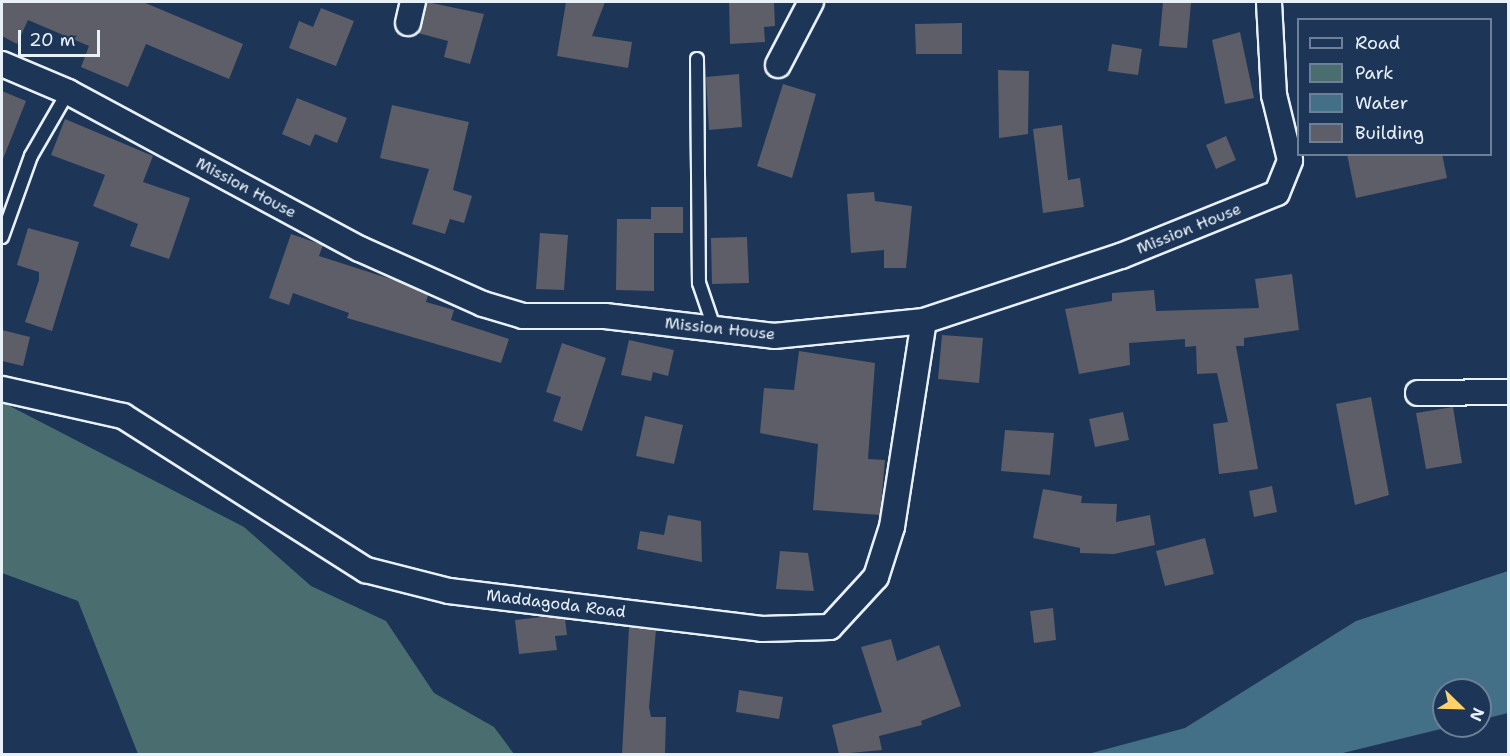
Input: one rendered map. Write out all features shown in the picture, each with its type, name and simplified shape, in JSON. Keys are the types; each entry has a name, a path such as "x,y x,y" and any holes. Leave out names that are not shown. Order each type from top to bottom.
{"street":[{"path":"778,65 811,2"},
{"name":"Mission House","path":"2,64 68,92 360,249 483,304 523,316 605,316 774,336 924,321 1121,256 1277,193 1290,160 1274,95 1269,2"},
{"name":"Maddagoda Road","path":"2,389 123,416 366,570 472,594 762,629 830,627 876,577 892,527 924,321"},
{"path":"1418,393 1509,392"}],"lane":[{"path":"696,59 699,283 715,330"},
{"path":"2,237 31,156 68,92"}],"green space":[{"path":"2,402 244,527 311,586 386,621 434,693 494,727 514,754 138,754 78,601 2,573"}],"water":[{"path":"1508,571 1508,713 1492,717 1492,678 1432,678 1432,731 1339,754 1088,754 1185,728 1356,621"}],"building":[{"path":"2,2 143,2 243,44 229,79 146,44 128,87 81,67 89,46 28,20 17,44 2,36"},
{"path":"427,2 484,14 470,64 444,57 448,41 418,33"},
{"path":"566,2 605,2 592,36 632,42 628,68 557,56"},
{"path":"729,2 774,2 775,26 764,27 765,42 730,44"},
{"path":"1163,2 1191,3 1187,48 1159,46"},
{"path":"321,8 354,21 336,66 289,48 299,21 313,27"},
{"path":"962,23 962,54 916,54 915,24"},
{"path":"1240,32 1254,98 1225,104 1212,40"},
{"path":"1112,44 1142,49 1138,75 1108,71"},
{"path":"998,70 1029,71 1028,134 999,138"},
{"path":"739,74 742,127 709,130 706,77"},
{"path":"783,84 816,94 792,178 757,166"},
{"path":"2,91 26,101 3,159 2,159"},
{"path":"297,98 347,118 337,143 315,134 310,146 282,134"},
{"path":"392,105 469,122 453,190 472,196 464,223 450,219 445,234 412,224 429,169 380,158"},
{"path":"65,119 153,156 143,182 190,198 169,259 130,246 138,224 93,206 105,175 51,155"},
{"path":"1062,125 1068,180 1080,178 1084,207 1043,213 1033,129"},
{"path":"1226,136 1236,160 1216,169 1206,145"},
{"path":"1347,156 1442,156 1447,178 1356,198"},
{"path":"874,192 875,201 912,206 906,268 884,268 884,250 851,253 847,194"},
{"path":"651,207 683,207 683,233 654,233 654,291 616,290 617,219 651,219"},
{"path":"28,228 79,242 52,331 25,322 39,280 39,272 17,265"},
{"path":"540,233 568,235 564,290 536,289"},
{"path":"291,234 323,245 319,256 397,281 428,295 426,302 454,310 451,320 509,339 501,363 347,318 349,313 293,293 289,305 269,298"},
{"path":"747,237 749,283 712,284 711,238"},
{"path":"1292,274 1299,330 1244,338 1244,346 1236,346 1258,469 1219,474 1213,424 1228,422 1217,373 1197,374 1196,346 1185,347 1185,339 1129,343 1130,365 1079,374 1065,309 1112,301 1112,293 1154,290 1156,311 1259,308 1255,279"},
{"path":"2,330 30,337 23,366 2,361"},
{"path":"942,335 983,338 979,383 938,379"},
{"path":"629,340 674,350 668,376 653,372 651,381 621,375"},
{"path":"562,343 606,358 582,431 553,421 561,397 546,392"},
{"path":"799,351 875,363 868,459 885,460 880,515 813,510 818,444 760,433 764,388 794,390"},
{"path":"1371,397 1389,495 1355,505 1336,404"},
{"path":"1453,407 1462,463 1426,469 1416,413"},
{"path":"1123,412 1129,440 1095,447 1089,419"},
{"path":"645,416 683,425 674,464 636,456"},
{"path":"1005,430 1054,433 1050,475 1001,471"},
{"path":"1272,486 1277,512 1254,517 1249,491"},
{"path":"1043,489 1082,496 1081,503 1117,504 1116,522 1150,515 1155,545 1114,554 1080,553 1080,548 1033,538"},
{"path":"668,515 701,521 702,562 637,549 640,531 664,535"},
{"path":"1205,538 1214,574 1165,586 1156,551"},
{"path":"780,551 808,553 814,591 776,589"},
{"path":"1053,608 1056,640 1034,643 1030,611"},
{"path":"542,617 565,619 567,635 555,636 557,650 519,654 515,620"},
{"path":"629,627 656,630 649,707 651,717 666,717 665,754 622,754"},
{"path":"891,639 897,661 939,645 961,706 921,721 922,725 879,736 882,750 839,754 832,725 882,712 861,647"},
{"path":"739,690 783,697 779,719 736,712"}]}
